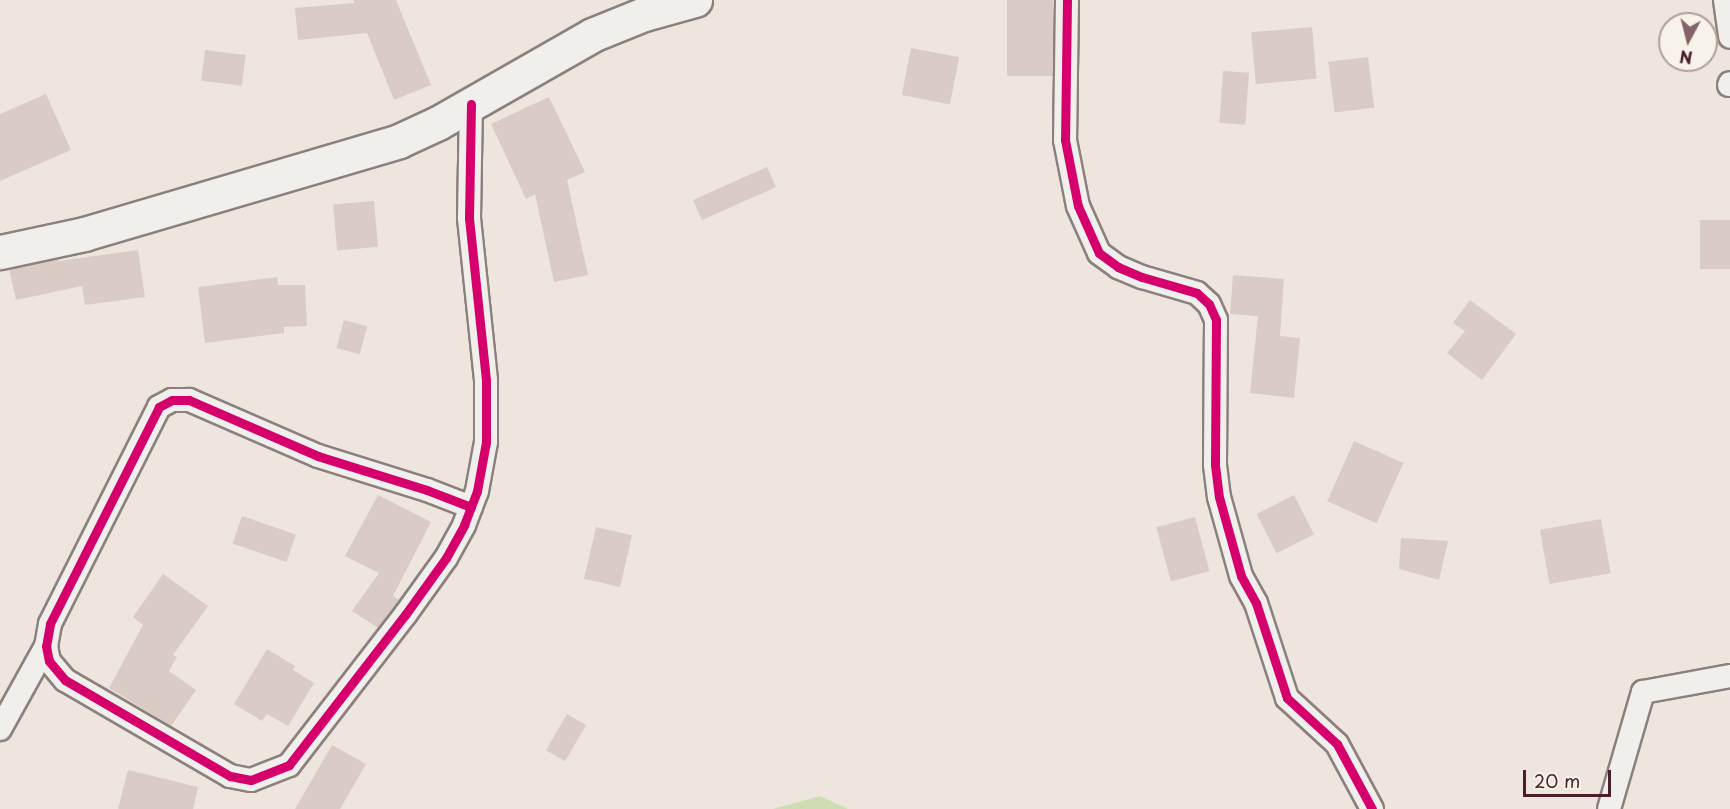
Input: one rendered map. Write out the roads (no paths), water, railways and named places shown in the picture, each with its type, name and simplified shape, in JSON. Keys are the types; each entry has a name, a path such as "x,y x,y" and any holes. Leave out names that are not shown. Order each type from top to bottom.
{"street":[{"path":"0,252 84,234 399,141 438,123 644,7 694,0"},
{"path":"1067,0 1065,140 1078,206 1099,253 1118,267 1142,277 1197,293 1209,304 1216,320 1215,465 1219,497 1241,576 1256,603 1287,698 1337,744 1372,809"},
{"path":"1725,0 1730,37"},
{"path":"46,646 49,661 65,680 230,776 251,780 289,765 446,558 477,491 486,442 486,381 469,218 471,104"},
{"path":"0,729 46,646 50,624 159,407 172,400 189,400 318,456 427,490 471,507"},
{"path":"1609,809 1643,692 1730,676"}]}
